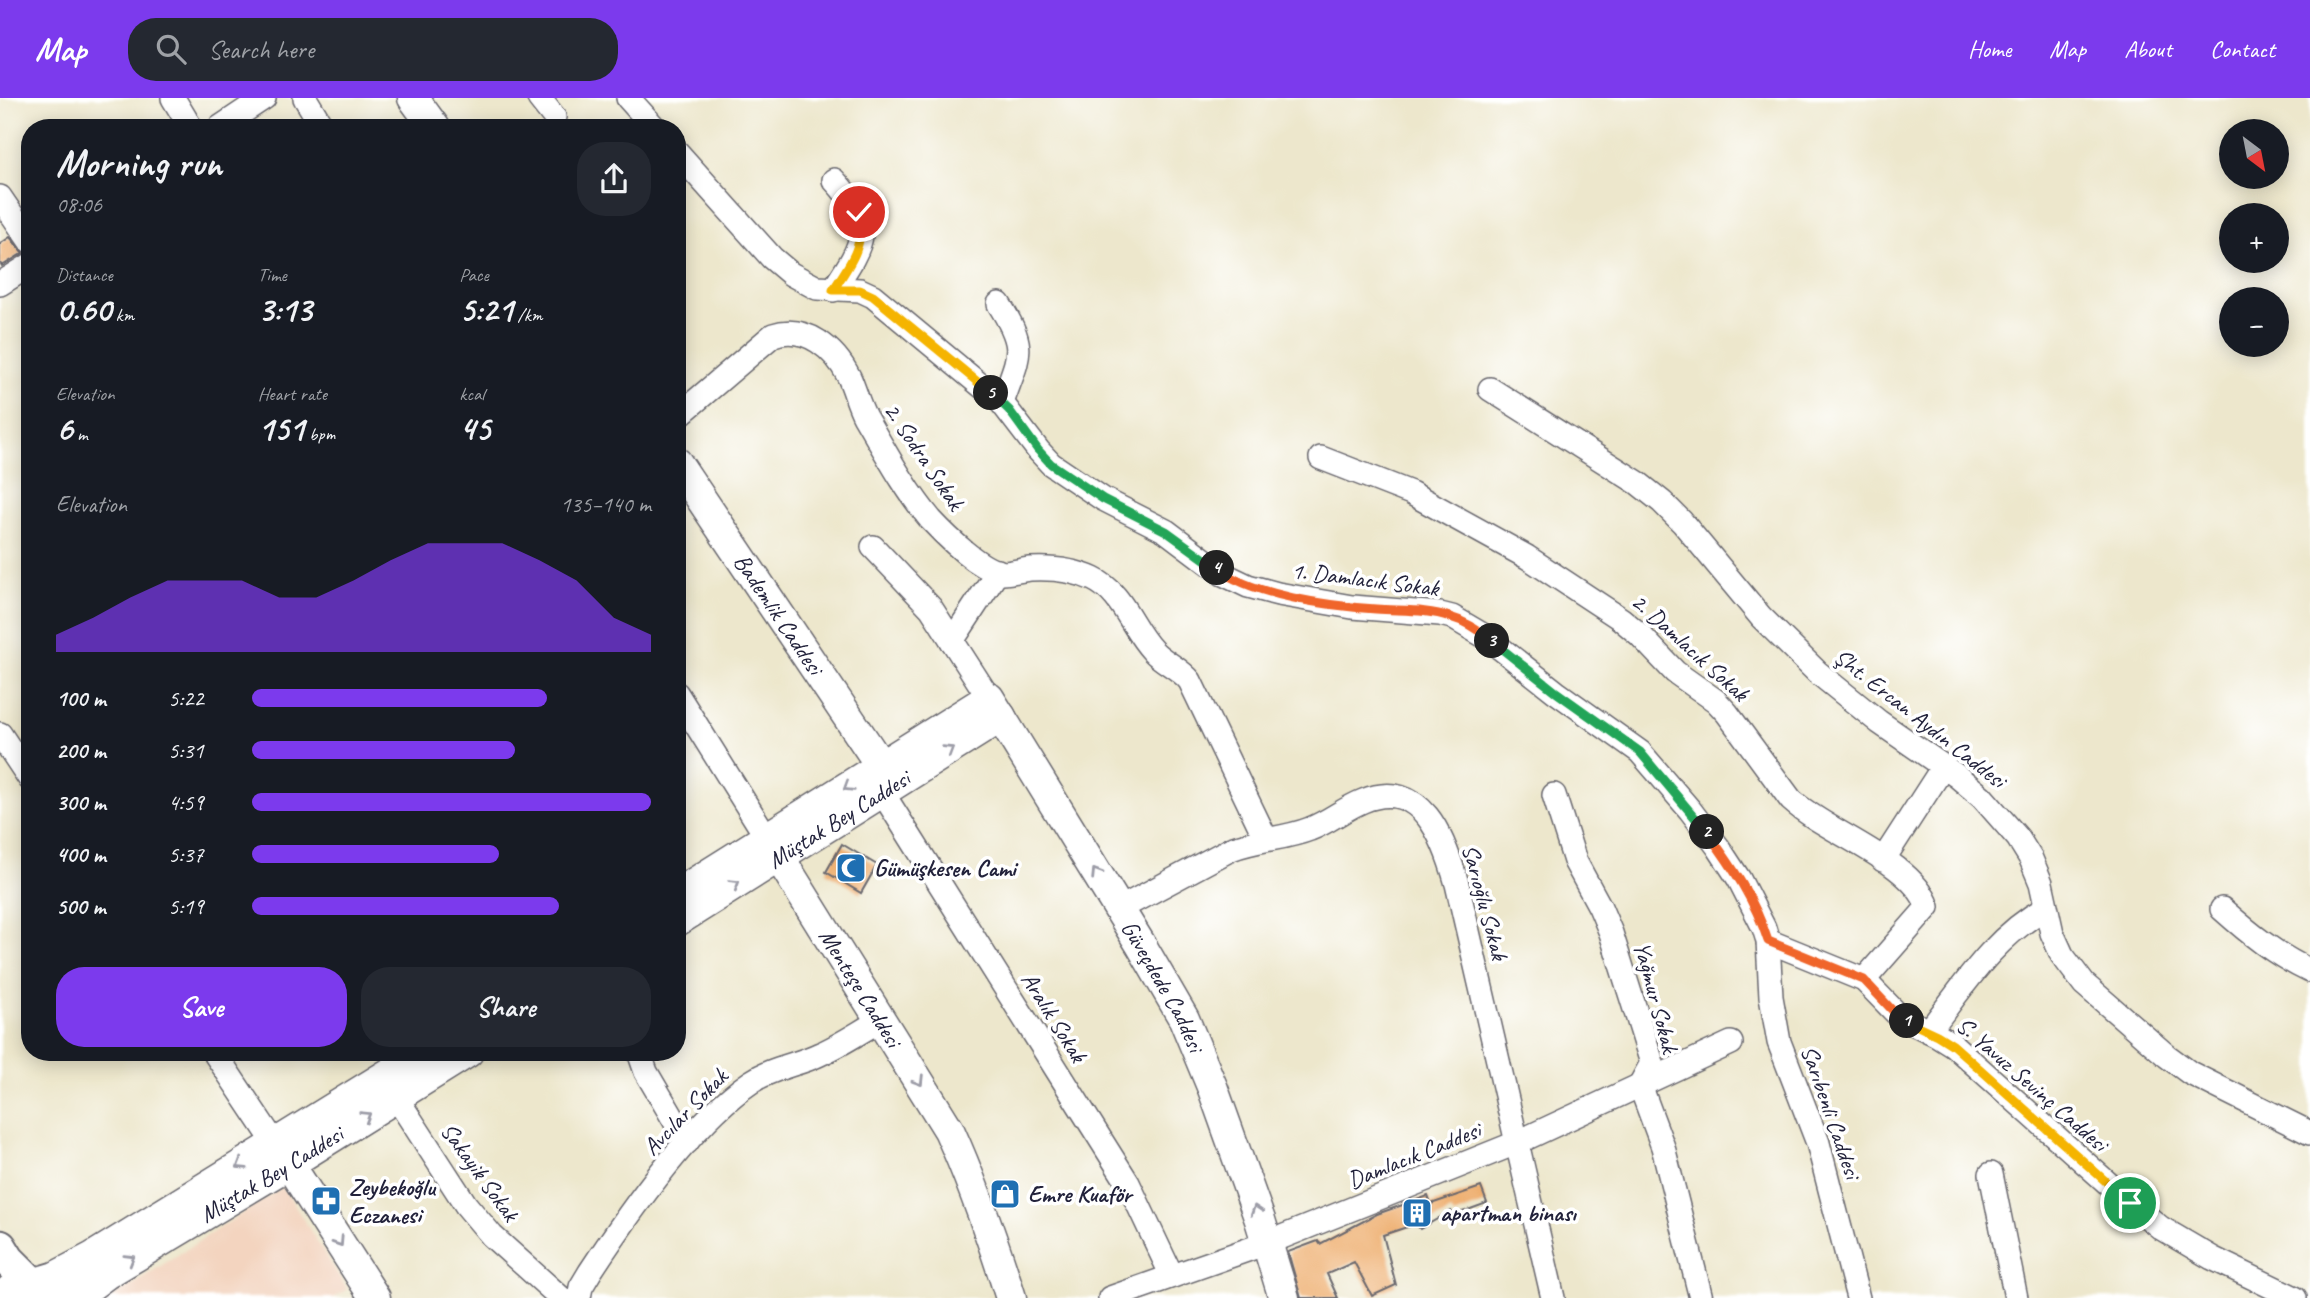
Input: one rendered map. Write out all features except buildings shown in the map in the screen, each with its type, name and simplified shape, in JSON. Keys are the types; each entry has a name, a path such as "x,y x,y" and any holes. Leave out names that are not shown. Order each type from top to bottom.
{"main road":[{"path":"0,1247 30,1293"}],"street":[{"path":"173,98 186,119"},
{"path":"232,119 264,98"},
{"path":"305,98 318,119"},
{"path":"413,98 428,119"},
{"path":"539,98 554,117"},
{"path":"628,98 647,119"},
{"name":"1. Damlacık Sokak","path":"686,162 772,258 800,281 817,288 860,290 873,296 1002,403 1051,464 1103,499 1166,531 1232,578 1248,586 1278,594 1352,607 1440,614 1463,622 1486,636 1556,692 1631,744 1652,764 1690,810 1740,879 1757,911 1768,941"},
{"path":"833,290 849,265 862,229 859,212 850,197 834,180"},
{"path":"0,197 21,228"},
{"path":"0,284 21,271"},
{"path":"999,304 1013,326 1020,348 1002,403"},
{"name":"2. Sodra Sokak","path":"686,409 773,335 788,332 807,335 833,353 848,375 863,412 931,520 979,562 998,572"},
{"name":"Şht. Ercan Aydın Caddesi","path":"1490,389 1638,483 1662,502 1682,522 1761,617 1817,672 1879,722 1982,797 2018,838 2031,859 2041,884 2052,933 2072,970 2084,984 2167,1056 2209,1083 2310,1133"},
{"name":"2. Damlacık Sokak","path":"1321,458 1410,493 1447,512 1527,557 1621,619 1675,672 1716,701 1791,800 1804,811 1883,860 1920,890 1928,907 1864,980"},
{"name":"Bademlik Caddesi","path":"686,477 881,779"},
{"path":"873,547 931,608 995,708"},
{"path":"952,640 998,572 1040,569 1078,573 1105,586 1117,598 1145,643 1190,681 1266,839"},
{"name":"Menteşe Caddesi","path":"686,708 949,1130 979,1201 1011,1298"},
{"name":"Müştak Bey Caddesi","path":"686,913 773,847 995,708"},
{"name":"Güveçdede Caddesi","path":"995,708 1170,994 1198,1049 1267,1242 1284,1298"},
{"path":"0,734 21,766"},
{"path":"1883,860 1943,767"},
{"name":"Aralık Sokak","path":"881,779 1128,1183 1172,1276"},
{"name":"Sarıoğlu Sokak","path":"1119,909 1224,852 1245,843 1308,830 1360,802 1385,795 1398,795 1408,799 1425,813 1438,833 1457,884 1553,1298"},
{"name":"Yağmur Sokak","path":"1555,795 1576,861 1611,933 1652,1063 1640,1085 1663,1147 1700,1298"},
{"name":"Müştak Bey Caddesi","path":"686,890 773,847"},
{"path":"1929,1031 2001,940 2025,919 2046,908"},
{"path":"2222,909 2256,940 2284,959 2310,971"},
{"name":"S. Yavuz Sevinç Caddesi","path":"1768,941 1864,980 1900,1017 1953,1045 2161,1228 2212,1258 2295,1298"},
{"name":"Sarıbenli Caddesi","path":"1768,941 1771,997 1779,1042 1818,1143 1858,1298"},
{"name":"Avcılar Sokak","path":"579,1298 586,1279 604,1250 687,1142 719,1109 752,1081 776,1069 820,1054 881,1020"},
{"name":"Damlacık Caddesi","path":"1110,1298 1267,1242 1516,1143 1731,1043"},
{"path":"220,1061 375,1298"},
{"name":"Müştak Bey Caddesi","path":"74,1298 411,1061"},
{"name":"Müştak Bey Caddesi","path":"30,1293 282,1154 396,1097 454,1061"},
{"path":"642,1061 687,1142"},
{"name":"Sakayik Sokak","path":"396,1097 478,1221 561,1298"},
{"path":"1991,1174 2010,1297"}],"shaded area":[{"path":"283,1187 347,1289 334,1298 111,1298"}],"place":[{"name":"Gümüşkesen Cami","path":"851,868"},
{"name":"Emre Kuaför","path":"1005,1194"},
{"name":"Zeybekoğlu Eczanesi","path":"326,1201"},
{"name":"apartman binası","path":"1417,1213"}],"route":[{"path":"859,212 862,229 858,247 833,290 860,290 873,296 1002,403 1051,464 1103,499 1166,531 1223,573 1248,586 1352,607 1440,614 1463,622 1486,636 1556,692 1631,744 1652,764 1690,810 1740,879 1757,911 1768,941 1864,980 1900,1017 1953,1045 2130,1203"}]}
